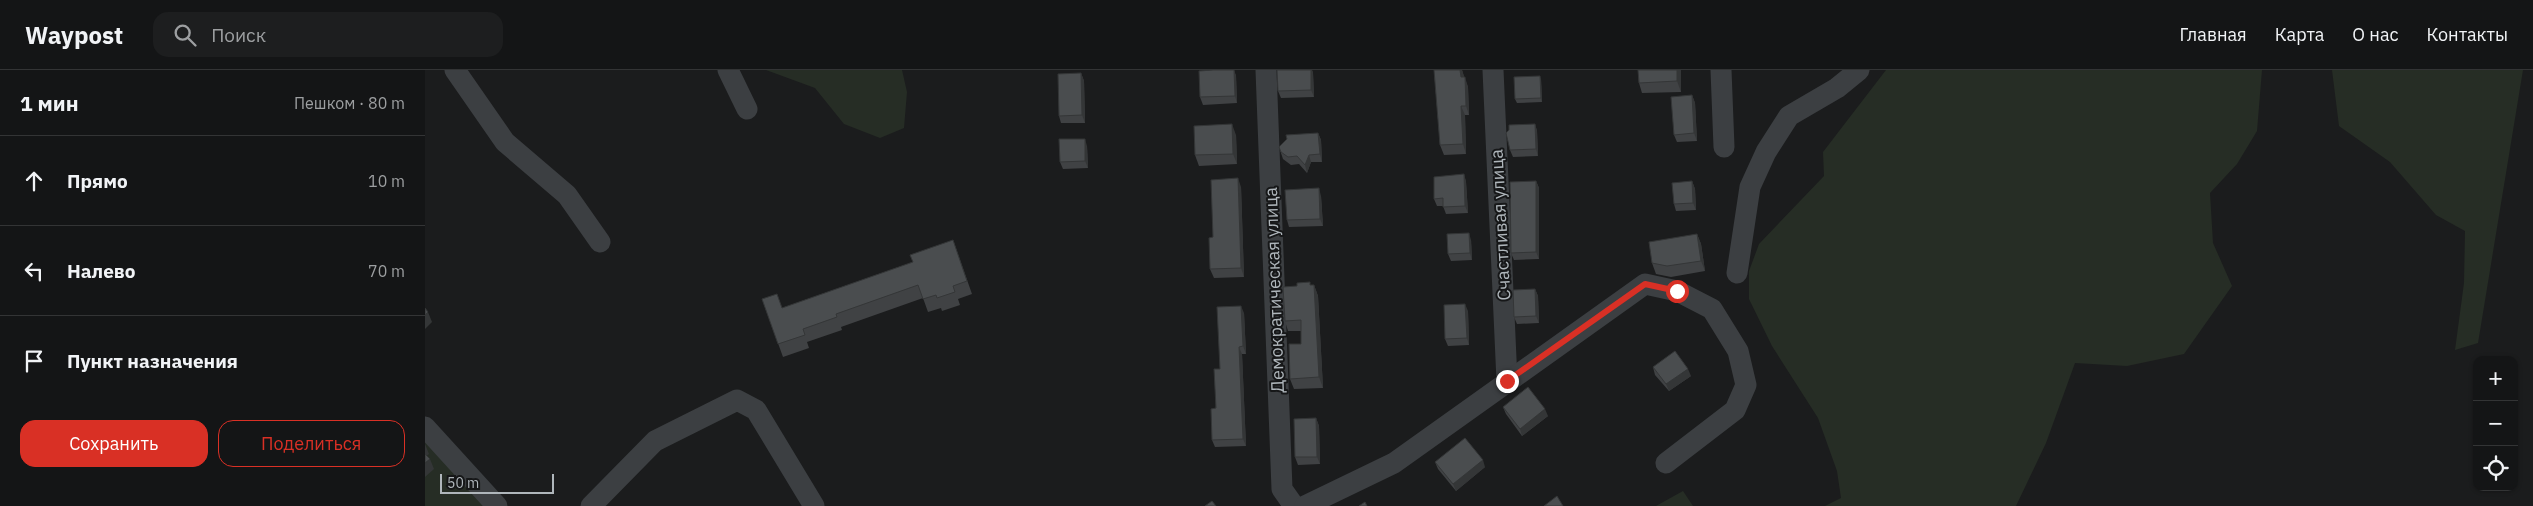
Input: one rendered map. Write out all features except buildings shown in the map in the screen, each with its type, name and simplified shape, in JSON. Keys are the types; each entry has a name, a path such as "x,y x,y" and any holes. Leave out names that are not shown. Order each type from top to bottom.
{"street":[{"path":"455,70 505,142 567,194 600,242"},
{"path":"727,70 747,109"},
{"name":"Демократическая улица","path":"1265,70 1282,489 1295,506"},
{"name":"Счастливая улица","path":"1493,70 1507,381"},
{"path":"1721,70 1724,147"},
{"path":"1737,273 1750,188 1766,152 1789,116 1837,88 1859,70"},
{"path":"1305,506 1394,463 1645,284 1677,291 1712,309 1738,351 1746,384 1735,410 1666,462"},
{"path":"591,506 655,441 737,400 757,410 814,506"},
{"path":"425,427 497,506"}],"shaded area":[{"path":"766,70 902,70 907,92 904,128 880,138 844,124 815,88"},
{"path":"1886,70 2262,70 2257,131 2237,164 2210,193 2213,243 2232,286 2184,354 2127,366 2075,363 2046,443 2016,506 1825,506 1841,498 1837,471 1818,418 1772,346 1749,299 1749,271 1759,244 1824,176 1823,152"},
{"path":"2332,70 2523,70 2478,343 2455,350 2464,283 2465,231 2436,215 2390,162 2339,126"},
{"path":"425,434 489,506 425,506"},
{"path":"1683,491 1693,506 1656,506"}],"route":[{"path":"1507,381 1645,284 1677,291"}]}
